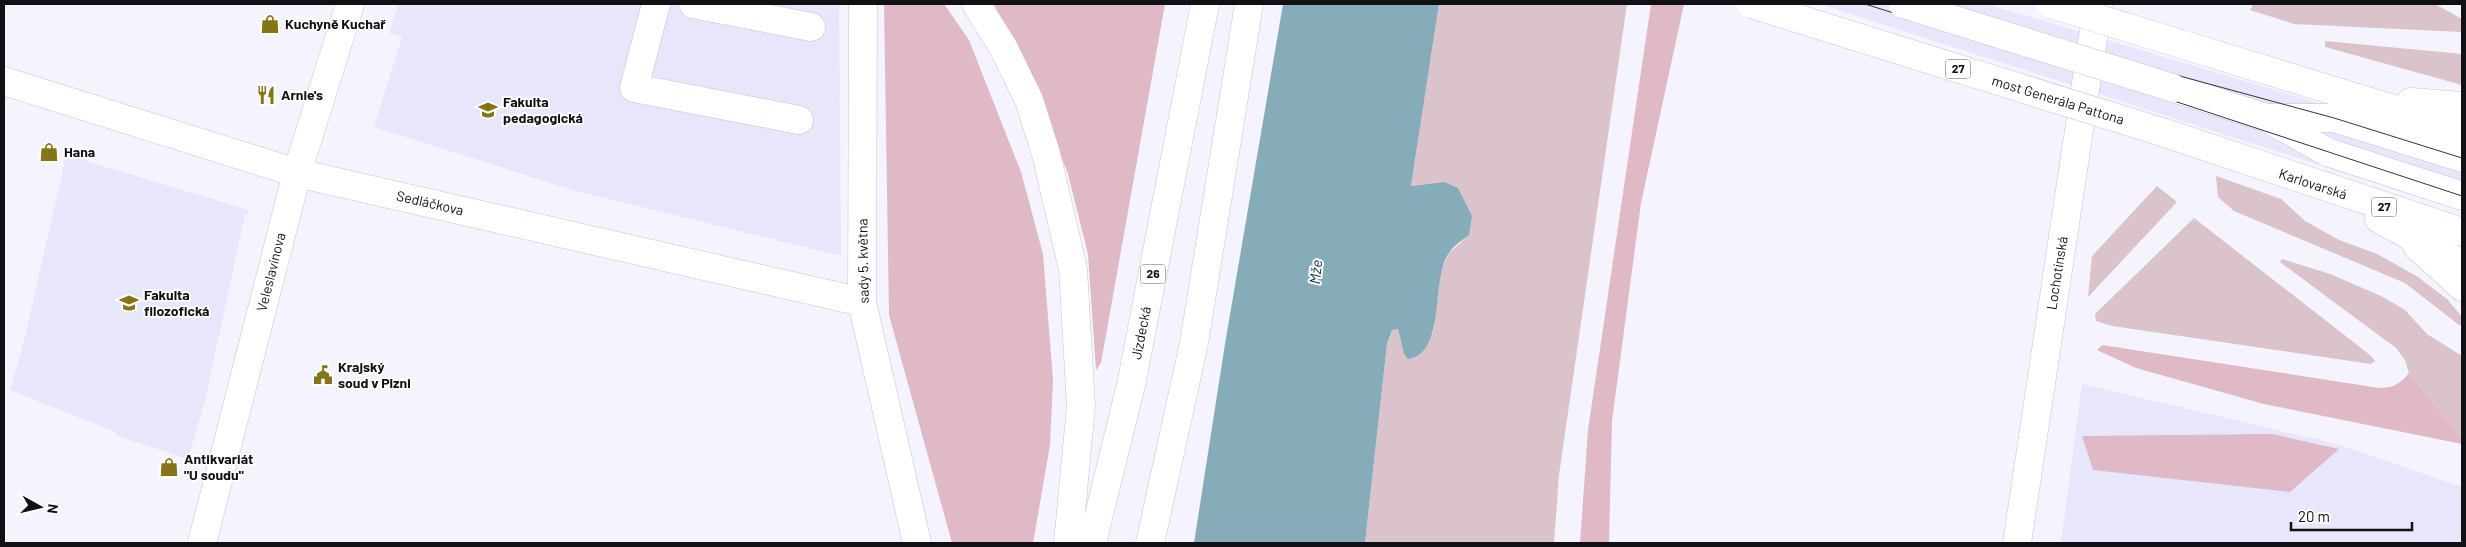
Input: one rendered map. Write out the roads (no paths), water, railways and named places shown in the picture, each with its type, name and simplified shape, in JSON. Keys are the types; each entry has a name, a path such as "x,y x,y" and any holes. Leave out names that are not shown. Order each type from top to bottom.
{"main road":[{"name":"Veleslavínova","path":"202,543 297,172 350,4"},
{"path":"656,4 634,88 799,120"},
{"path":"693,4 811,27"},
{"name":"sady 5. května","path":"863,4 862,302 917,543"},
{"path":"976,4 1003,46 1029,100 1051,173 1073,269 1081,406 1068,543"},
{"name":"Jízdecká","path":"1092,543 1131,385 1205,4"},
{"path":"1150,543 1194,344 1248,4"},
{"name":"most Generála Pattona","path":"1751,4 2165,133"},
{"path":"1903,4 2268,118 2327,152 2462,196"},
{"path":"2051,4 2462,130"},
{"name":"Lochotínská","path":"2017,543 2098,4"},
{"name":"Sedláčkova","path":"4,81 297,172 862,302"},
{"path":"2352,96 2462,106"},
{"path":"2268,118 2334,118 2462,158"},
{"name":"Karlovarská","path":"2165,133 2306,182 2462,232"},
{"path":"2306,182 2397,228 2462,264"},
{"path":"2397,228 2462,287"}],"water":[{"name":"Mže","path":"1283,4 1439,4 1411,186 1444,182 1458,188 1472,216 1469,235 1451,250 1443,265 1433,330 1428,344 1420,354 1408,359 1404,354 1398,329 1392,330 1387,344 1365,543 1194,543 1225,344"}],"tram line":[{"path":"1865,4 2171,100 2462,196"},
{"path":"1945,4 2176,75 2334,118 2462,158"}],"place":[{"name":"Kuchyně Kuchař","path":"270,24"},
{"name":"Arnie's","path":"266,95"},
{"name":"Fakulta pedagogická","path":"488,110"},
{"name":"Hana","path":"49,152"},
{"name":"Fakulta filozofická","path":"129,303"},
{"name":"Krajský soud v Plzni","path":"323,375"},
{"name":"Antikvariát \"U soudu\"","path":"169,467"}]}
